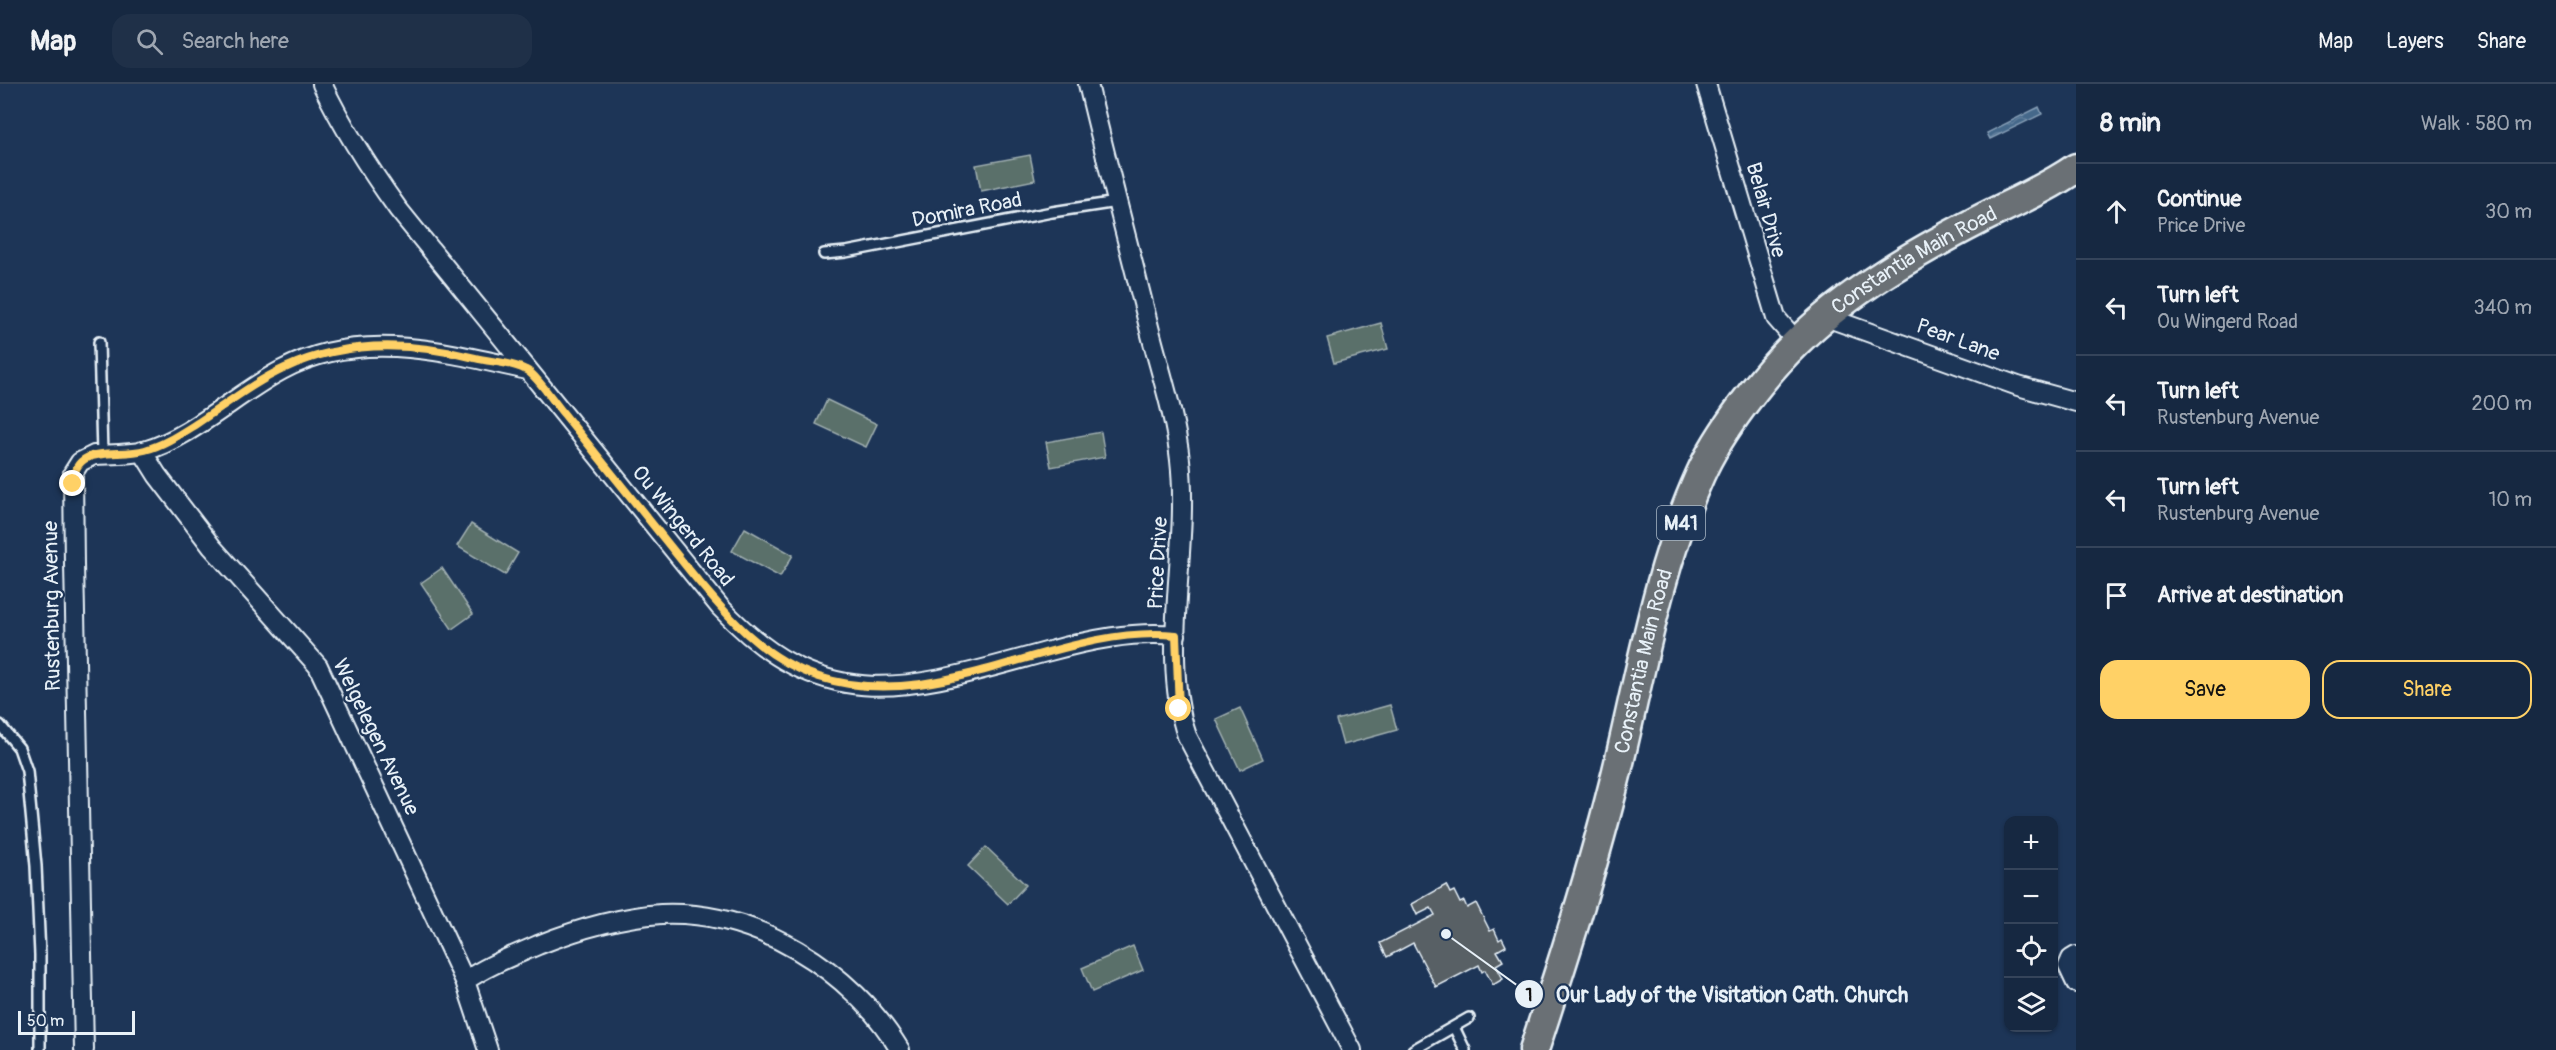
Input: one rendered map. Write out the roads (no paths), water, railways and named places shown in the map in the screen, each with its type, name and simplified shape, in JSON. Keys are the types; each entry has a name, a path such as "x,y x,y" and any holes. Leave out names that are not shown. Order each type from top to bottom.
{"main road":[{"name":"Constantia Main Road","path":"1534,1050 1593,865 1661,585 1678,532 1701,473 1714,450 1752,393 1797,342 1826,317 1882,276 1928,247 2076,168"}],"street":[{"name":"Ou Wingerd Road","path":"322,84 332,105 379,182 527,370 720,607 756,643 803,671 840,682 867,685 908,685 955,677 1074,644 1157,633 1176,635"},
{"name":"Price Drive","path":"1088,84 1161,373 1180,459 1183,528 1176,635 1179,709 1187,736 1352,1050"},
{"name":"Belair Drive","path":"1706,84 1776,318 1797,342"},
{"name":"Pear Lane","path":"1826,317 2018,386 2076,402"},
{"name":"Rustenburg Avenue","path":"84,1050 73,473 80,462 102,454 142,452 175,437 282,369 319,355 347,348 389,346 433,349 527,370"},
{"name":"Welgelegen Avenue","path":"142,452 156,475 212,548 318,666 465,981 489,1050"},
{"path":"465,981 480,970 499,961 580,929 636,916 689,915 736,925 763,934 813,960 857,995 900,1050"},
{"path":"2076,956 2071,959 2068,966 2076,983"}],"lane":[{"name":"Domira Road","path":"824,254 1117,202"},
{"path":"99,342 102,454"},
{"path":"0,724 19,747 27,771 36,866 40,955 40,1050"},
{"path":"1413,1050 1469,1018"},
{"path":"1454,1027 1465,1050"}],"water":[{"path":"2039,107 2042,114 1990,139 1987,133"}],"place":[{"name":"Our Lady of the Visitation Cath. Church","path":"1446,934"}]}
